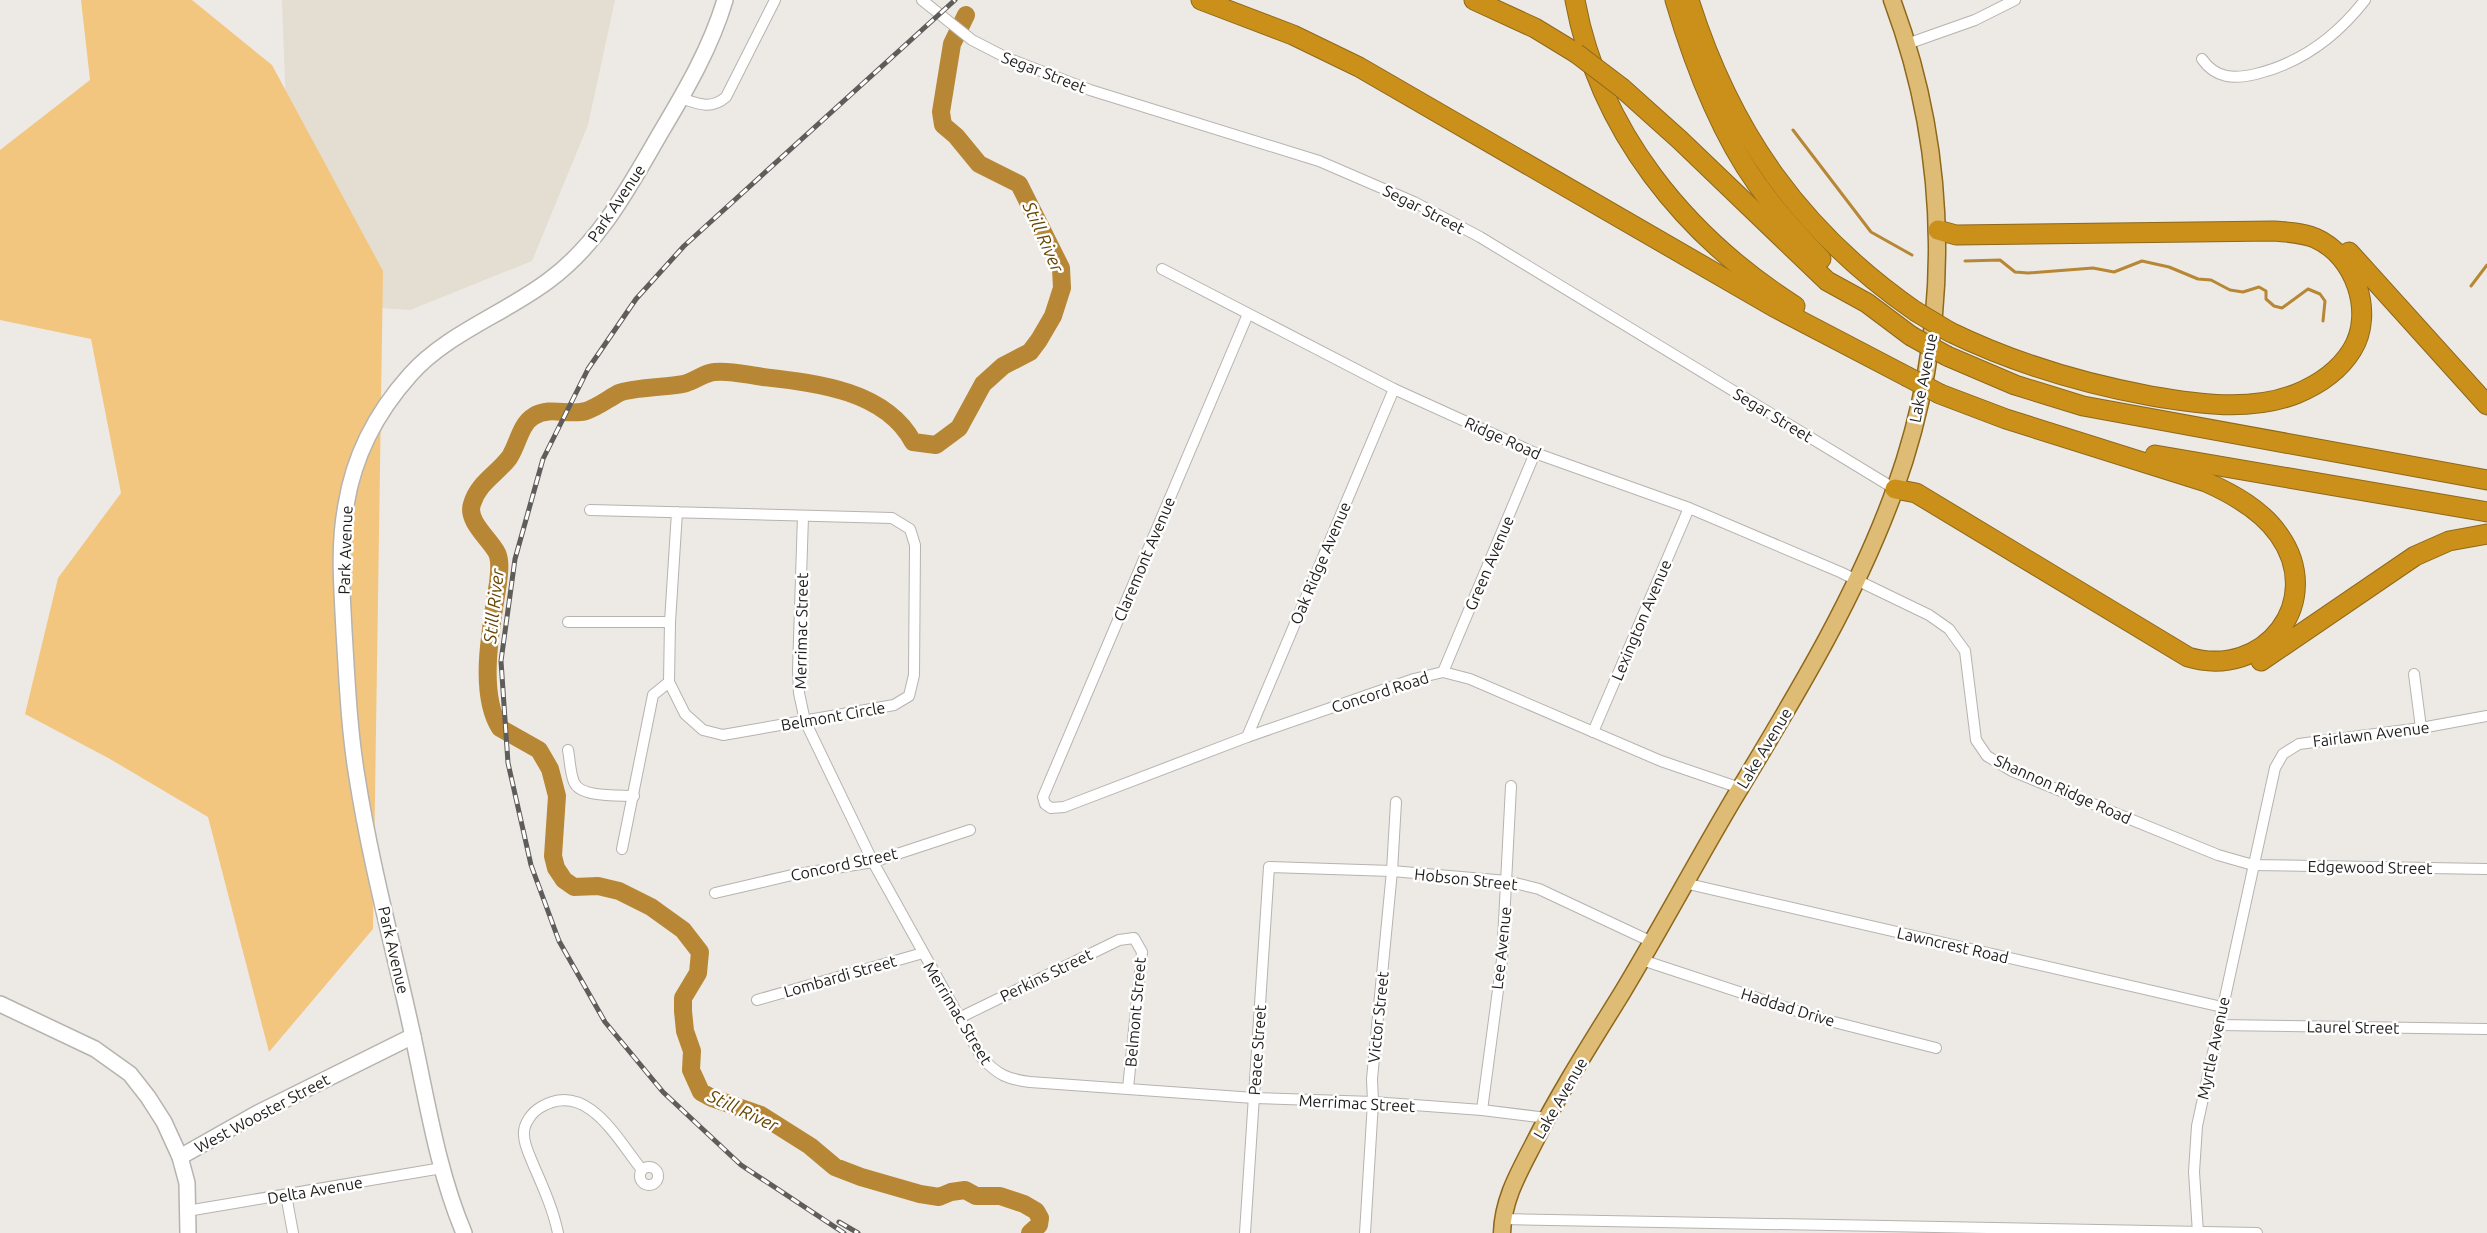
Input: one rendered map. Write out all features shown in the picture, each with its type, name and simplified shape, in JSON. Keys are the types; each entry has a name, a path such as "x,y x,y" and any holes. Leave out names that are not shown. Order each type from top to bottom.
{"highway":[{"path":"1201,0 1293,35 1359,67 1774,307 1940,394 1972,408 2206,482 2234,495 2259,514 2279,535 2286,547 2294,575 2292,605 2279,631 2258,651 2244,658 2215,662 2188,657 1916,493 1895,489"},
{"path":"1474,0 1526,24 1576,53 1622,88 1680,140 1827,281 1866,304 1911,336 1947,356 2015,385 2083,406 2487,480"},
{"path":"1574,0 1584,40 1611,108 1627,140 1647,171 1671,201 1721,252 1751,276 1906,376"},
{"path":"1675,0 1696,65 1711,100 1756,183 1788,224 1866,304"},
{"path":"1689,0 1706,48 1740,122 1779,183 1801,211 1848,260 1915,311 1950,332 2019,362 2086,382 2176,400 2244,405 2297,394 2331,375 2353,349 2360,332 2362,316 2360,298 2350,269 2329,246 2304,234 2274,231 1956,235 1938,230"},
{"path":"1938,230 1956,226 2274,222 2306,226 2335,239 2347,250 2487,405"},
{"path":"2042,430 2160,456 2487,512"},
{"path":"1895,489 1910,502 2171,659 2198,670 2214,672 2231,672 2248,668 2264,660 2400,566 2432,547 2449,541 2487,534"}],"main road":[{"name":"Park Avenue","path":"464,1233 442,1168 364,815 352,738 342,553 345,508 356,460 379,414 413,371 456,338 550,280 587,247 625,193 681,98 705,52 725,0"},
{"name":"Lake Avenue","path":"1502,1226 1512,1185 1547,1118 1642,960 1684,883 1813,666 1857,580 1895,489 1914,427 1928,358 1935,292 1938,230 1933,160 1922,101 1907,44 1892,0"},
{"path":"0,1004 95,1049 130,1074 148,1096 164,1122 180,1157"},
{"name":"West Wooster Street","path":"188,1233 187,1183 180,1157 256,1114 413,1036"}],"street":[{"path":"681,98 709,106 718,104 726,98 775,0"},
{"name":"Segar Street","path":"922,0 950,25 972,40 1002,56 1051,76 1319,160 1414,202 1480,237 1895,489"},
{"path":"1907,44 1975,20 2015,0"},
{"path":"2202,59 2215,73 2232,78 2265,72 2286,65 2324,42 2341,27 2364,0"},
{"name":"Ridge Road","path":"1162,269 1394,389 1535,453 1689,508 1857,580"},
{"name":"Claremont Avenue","path":"1045,804 1043,797 1248,314"},
{"name":"Oak Ridge Avenue","path":"1247,737 1394,389"},
{"name":"Green Avenue","path":"1443,672 1535,453"},
{"name":"Lexington Avenue","path":"1593,732 1689,508"},
{"name":"Belmont Circle","path":"590,510 677,512 803,516 892,518 910,529 915,545 914,675 909,696 894,705 723,735 703,730 685,714 669,682 670,622 677,512"},
{"name":"Merrimac Street","path":"803,516 798,670 805,721 873,862 982,1058 995,1072 1012,1080 1254,1098 1373,1102 1482,1110 1547,1118"},
{"name":"Shannon Ridge Road","path":"1857,580 1929,615 1949,629 1964,651 1976,740 1987,756 2021,774 2218,855 2253,865"},
{"path":"568,622 670,622"},
{"name":"Concord Road","path":"1045,804 1051,808 1064,807 1247,737 1414,679 1443,672 1470,679 1661,761 1740,788"},
{"path":"2414,674 2421,728"},
{"path":"622,849 653,695 669,682"},
{"name":"Fairlawn Avenue","path":"2253,865 2275,768 2283,754 2299,744 2323,739 2421,728 2487,716"},
{"path":"568,750 574,783 581,790 589,793 634,796"},
{"name":"Lee Avenue","path":"1482,1110 1502,960 1511,786"},
{"name":"Victor Street","path":"1364,1233 1373,1102 1372,1079 1392,871 1396,802"},
{"name":"Concord Street","path":"715,893 792,875 873,862 970,830"},
{"name":"Edgewood Street","path":"2253,865 2487,869"},
{"name":"Myrtle Avenue","path":"2198,1233 2194,1172 2197,1126 2253,865"},
{"name":"Hobson Street","path":"1269,868 1392,871 1507,881 1539,889 1652,942"},
{"name":"Peace Street","path":"1245,1233 1269,868"},
{"name":"Lawncrest Road","path":"1684,883 2222,1007"},
{"name":"Perkins Street","path":"959,1018 1119,940 1134,938"},
{"name":"Belmont Street","path":"1128,1088 1142,952 1134,938"},
{"name":"Lombardi Street","path":"757,1000 923,953"},
{"name":"Haddad Drive","path":"1642,960 1818,1018 1936,1048"},
{"name":"Laurel Street","path":"2219,1025 2487,1029"},
{"path":"558,1233 555,1217 527,1149 524,1134 528,1120 537,1109 552,1100 568,1098 584,1103 597,1115 642,1170"},
{"name":"Delta Avenue","path":"187,1211 442,1168"},
{"path":"286,1195 292,1233"},
{"path":"1502,1226 2257,1233"}],"shaded area":[{"path":"81,0 192,0 272,65 383,271 373,929 269,1052 208,817 110,759 25,714 58,578 121,493 91,339 0,320 0,150 90,80"},
{"path":"282,0 615,0 588,125 532,261 410,310 244,299 289,191"}],"waterway":[{"name":"Still River","path":"966,15 952,44 941,112 943,125 956,136 979,164 1019,184 1061,268 1062,288 1053,316 1039,340 1030,352 1003,366 983,384 959,428 936,445 913,442 901,425 885,411 867,400 847,392 804,382 732,372 714,372 683,384 624,391 586,411 553,411 534,416 522,429 509,458 483,484 475,497 471,510 475,523 494,548 499,560 498,583 488,657 489,696 493,713 500,728 539,750 550,769 557,796 553,856 556,868 564,880 574,887 598,886 619,891 651,907 683,930 700,952 698,973 683,998 683,1011 685,1031 692,1051 691,1070 701,1092 712,1098 761,1115 810,1146 835,1167 861,1177 920,1194 939,1197 951,1192 965,1190 976,1196 1000,1196 1024,1204 1036,1211 1040,1218 1039,1225 1030,1233"},
{"path":"1793,130 1871,232 1912,255"},
{"path":"1965,261 2000,260 2015,272 2028,273 2093,268 2114,272 2142,261 2169,267 2198,279 2211,280 2230,290 2243,292 2259,287 2266,291 2266,299 2274,306 2282,308 2308,289 2320,294 2325,301 2323,321"},
{"path":"2471,286 2487,265"}],"railway":[{"path":"844,1233 741,1165 663,1092 605,1022 559,941 531,865 508,763 501,661 515,559 543,459 588,369 636,299 684,246 955,0"},
{"path":"839,1222 858,1233"}]}
